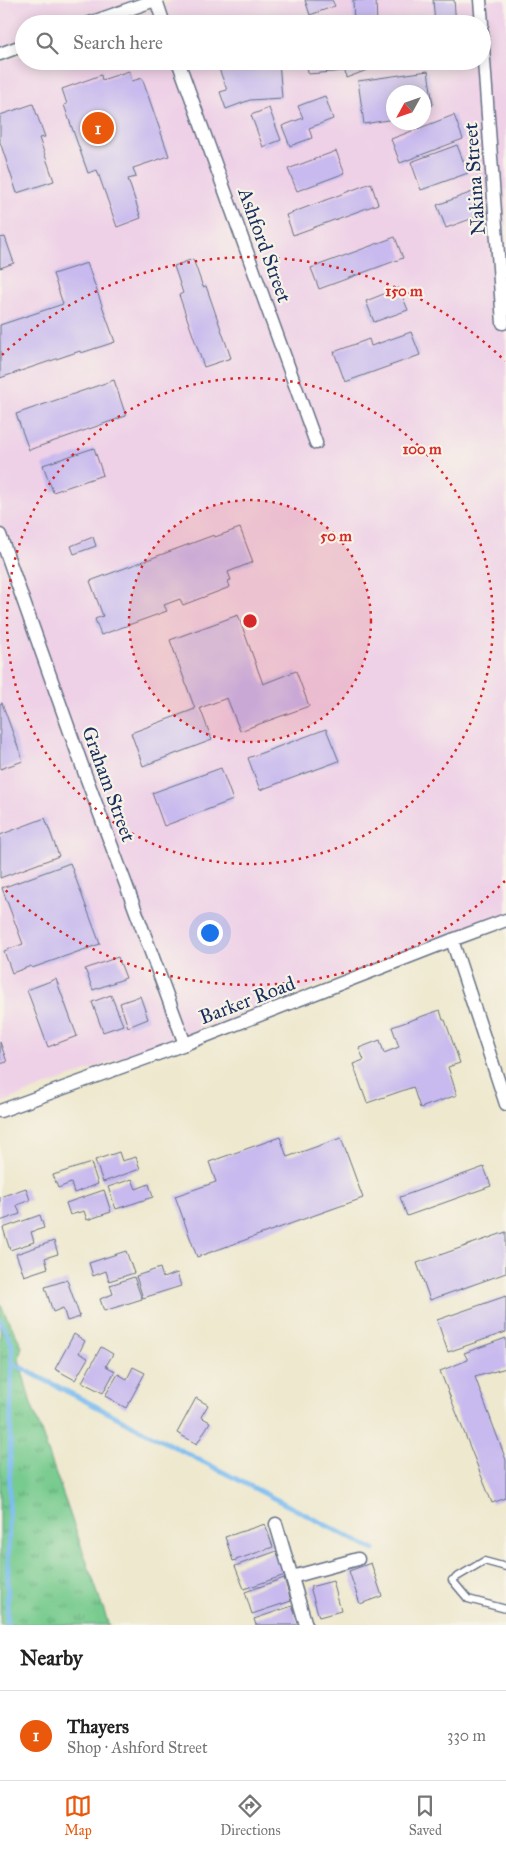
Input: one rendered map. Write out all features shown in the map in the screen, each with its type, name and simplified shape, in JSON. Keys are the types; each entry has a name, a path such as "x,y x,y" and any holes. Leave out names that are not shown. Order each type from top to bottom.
{"street":[{"path":"112,15 156,0 161,15"},
{"path":"480,0 481,15"},
{"path":"0,54 15,49"},
{"name":"Ashford Street","path":"181,70 316,442"},
{"name":"Nakina Street","path":"485,70 503,323"},
{"name":"Graham Street","path":"0,535 85,774 185,1044"},
{"name":"Barker Road","path":"0,1111 185,1044 506,920"},
{"path":"452,940 506,1104"},
{"path":"276,1524 306,1625"},
{"path":"292,1577 358,1559"}],"lane":[{"path":"506,1567 484,1561 452,1580 468,1599 506,1609"}],"shaded area":[{"path":"0,0 143,0 100,15 15,15 15,45 0,50"},
{"path":"176,0 506,0 506,915 0,1103 0,62 15,57 15,70 491,70 491,15 134,15"}],"green space":[{"path":"0,1304 22,1346 19,1359 30,1400 109,1625 0,1625"}],"building":[{"path":"305,0 332,0 335,6 310,15"},
{"path":"353,0 376,0 377,15 354,15"},
{"path":"433,0 454,0 455,15 434,15"},
{"path":"219,70 280,70 282,98 250,100 226,109 220,92 227,90"},
{"path":"308,70 367,70 346,78 345,71 308,74"},
{"path":"129,71 132,81 142,78 169,156 133,168 136,177 128,179 141,218 117,227 97,170 88,173 64,105 67,104 62,89 101,75 102,80"},
{"path":"428,71 430,85 386,85 386,120 364,124 358,81"},
{"path":"325,96 333,119 309,128 312,138 290,146 282,126 303,118 298,106"},
{"path":"33,104 45,137 39,138 54,181 17,193 0,142 0,115"},
{"path":"269,108 281,140 263,147 251,115"},
{"path":"454,115 463,139 400,163 391,139 415,130 431,130 431,124"},
{"path":"457,145 468,173 421,190 411,162"},
{"path":"336,151 345,173 297,191 288,169"},
{"path":"371,183 378,204 293,235 286,215"},
{"path":"478,190 487,213 446,228 437,205"},
{"path":"5,237 14,263 0,268 0,238"},
{"path":"395,237 403,258 319,289 311,268"},
{"path":"193,259 203,287 206,286 231,358 204,367 179,295 183,293 174,266"},
{"path":"87,263 115,342 81,353 80,351 0,378 0,325 63,304 53,274"},
{"path":"399,288 408,310 374,322 366,301"},
{"path":"411,332 420,355 345,382 334,352 369,339 371,346"},
{"path":"114,380 126,416 29,450 16,414"},
{"path":"94,448 103,475 53,492 43,465"},
{"path":"240,528 253,562 228,572 231,580 228,581 230,587 183,605 180,599 164,605 167,611 101,635 95,619 103,616 90,581 214,535 215,537"},
{"path":"93,537 96,546 74,554 71,546"},
{"path":"238,615 263,684 296,671 309,706 240,731 227,698 200,708 212,740 143,766 131,733 195,709 170,640"},
{"path":"2,703 23,761 0,769 0,704"},
{"path":"326,729 339,761 260,790 248,758"},
{"path":"221,768 233,800 164,826 152,793"},
{"path":"45,818 59,856 0,878 0,835"},
{"path":"70,863 100,944 32,968 31,966 12,973 4,951 23,944 2,888"},
{"path":"118,957 126,978 93,990 85,969"},
{"path":"56,979 77,1036 48,1047 27,990"},
{"path":"111,995 123,1025 103,1032 92,1002"},
{"path":"140,996 148,1019 128,1027 120,1003"},
{"path":"440,1010 460,1063 448,1067 457,1095 420,1108 413,1087 367,1103 353,1064 364,1060 359,1048 380,1040 384,1053 399,1047 392,1027"},
{"path":"0,1042 7,1062 0,1064"},
{"path":"280,1137 287,1157 341,1138 363,1198 197,1257 175,1196 216,1182 209,1162"},
{"path":"119,1152 122,1161 136,1157 140,1169 103,1182 95,1160"},
{"path":"91,1163 98,1184 74,1193 71,1183 58,1188 53,1175"},
{"path":"484,1167 491,1186 407,1216 400,1197"},
{"path":"132,1179 136,1189 149,1184 153,1197 116,1209 108,1187"},
{"path":"26,1188 30,1200 17,1205 20,1214 0,1221 0,1197"},
{"path":"104,1190 111,1212 87,1220 84,1211 70,1215 66,1203"},
{"path":"40,1215 44,1228 31,1232 34,1242 10,1250 3,1228"},
{"path":"506,1232 506,1273 430,1300 417,1263"},
{"path":"54,1241 58,1254 45,1258 48,1268 24,1276 16,1254"},
{"path":"126,1251 134,1273 109,1281 106,1271 93,1276 89,1263"},
{"path":"160,1268 163,1278 177,1273 181,1286 143,1298 136,1276"},
{"path":"134,1277 142,1299 104,1311 100,1299 113,1294 110,1285"},
{"path":"67,1280 80,1317 67,1321 63,1308 53,1312 45,1287"},
{"path":"506,1296 506,1332 448,1352 437,1320"},
{"path":"74,1334 85,1341 79,1353 88,1358 75,1380 55,1369"},
{"path":"506,1338 506,1368 475,1377 506,1460 506,1498 492,1503 440,1371 468,1360 464,1353"},
{"path":"101,1347 113,1354 106,1366 115,1371 103,1393 82,1382"},
{"path":"133,1367 145,1373 126,1408 105,1396 118,1374 127,1379"},
{"path":"196,1398 208,1405 201,1417 210,1422 197,1444 177,1433"},
{"path":"265,1524 273,1547 233,1561 225,1537"},
{"path":"277,1551 285,1575 244,1589 235,1566"},
{"path":"371,1563 382,1596 360,1604 349,1571"},
{"path":"284,1578 291,1601 252,1614 245,1592"},
{"path":"333,1581 341,1611 319,1617 310,1587"},
{"path":"292,1606 299,1625 256,1625 254,1619"}],"waterway":[{"path":"0,1320 12,1344 7,1625"},
{"path":"12,1363 374,1550"}],"place":[{"name":"Thayers","path":"98,128"}]}
